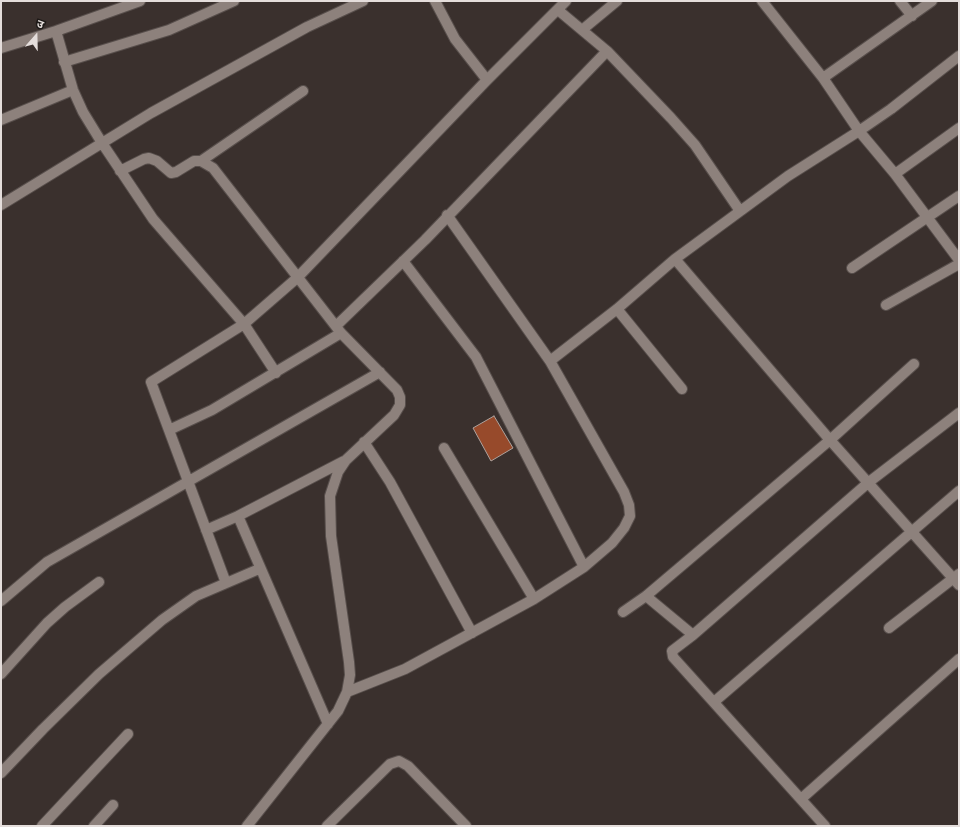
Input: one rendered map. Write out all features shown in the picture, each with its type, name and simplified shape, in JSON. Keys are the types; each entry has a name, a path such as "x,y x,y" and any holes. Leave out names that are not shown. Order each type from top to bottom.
{"street":[{"path":"1,48 56,31 140,1"},
{"path":"64,62 169,30 234,1"},
{"path":"1,205 102,143 239,64 307,27 363,1"},
{"path":"435,1 455,39 487,80"},
{"path":"226,583 151,382 244,324 297,278 487,80 566,1"},
{"path":"582,30 617,1"},
{"path":"762,1 823,78 860,131 895,174 959,260"},
{"path":"900,1 912,16"},
{"path":"823,78 932,1"},
{"path":"558,10 608,51 695,145 740,211"},
{"path":"56,31 73,90 83,112 135,195 165,234 244,324 276,373"},
{"path":"169,430 212,410 276,373 339,330 403,261 608,51"},
{"path":"550,361 617,309 675,259 788,176 860,131 891,109 959,56"},
{"path":"1,120 73,90"},
{"path":"200,161 303,91"},
{"path":"895,174 959,128"},
{"path":"120,171 144,158 157,161 171,173 176,172 194,161 206,163 219,174 297,278 339,330 397,390 400,405 394,415 346,460 338,472 330,496 331,536 349,662 350,675 347,692 338,711 247,826"},
{"path":"852,268 959,196"},
{"path":"347,692 405,669 534,599 584,567 612,543 624,528 630,516 629,505 624,492 550,361 448,215"},
{"path":"675,259 830,440 912,532 957,579 889,628"},
{"path":"403,261 476,357 584,567"},
{"path":"886,305 959,264"},
{"path":"617,309 682,389"},
{"path":"623,612 646,596 830,440 914,364"},
{"path":"1,601 47,562 380,372"},
{"path":"825,826 672,655 674,648 693,635 869,482 959,413"},
{"path":"364,442 408,513 472,633"},
{"path":"444,448 534,599"},
{"path":"206,530 238,516 346,460"},
{"path":"714,702 959,491"},
{"path":"238,516 259,569 328,724"},
{"path":"1,773 98,674 162,620 196,596 259,569"},
{"path":"1,674 47,623 65,607 99,582"},
{"path":"646,596 693,635"},
{"path":"801,799 959,659"},
{"path":"42,826 128,734"},
{"path":"327,826 390,764 399,761 408,766 466,826"},
{"path":"94,826 113,805"}],"building":[{"path":"494,416 513,448 491,461 473,428"}]}
